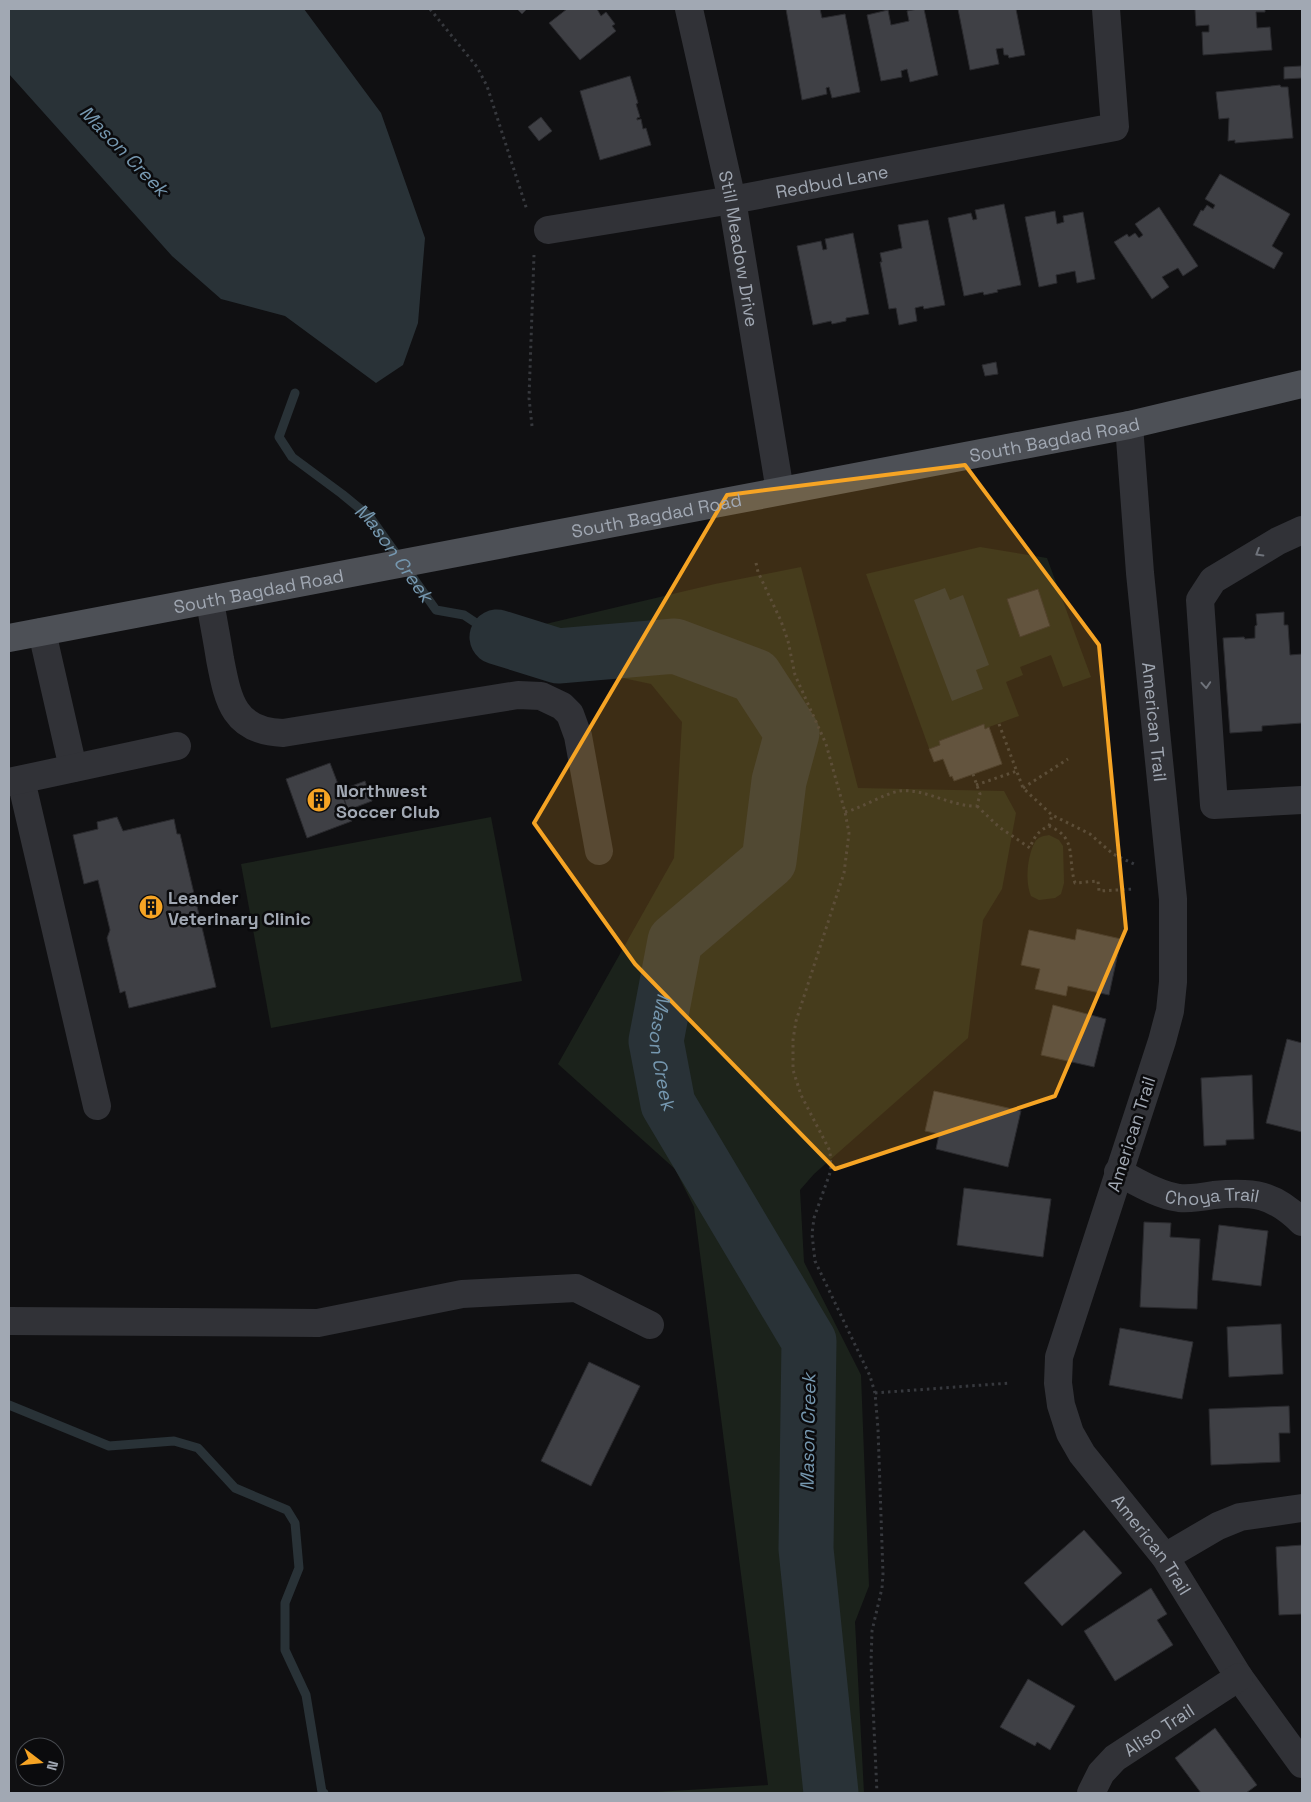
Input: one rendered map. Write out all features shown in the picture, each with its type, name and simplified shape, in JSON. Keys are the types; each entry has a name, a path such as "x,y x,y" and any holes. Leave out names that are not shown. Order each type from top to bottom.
{"main road":[{"name":"South Bagdad Road","path":"9,638 1129,425 1302,384"}],"street":[{"name":"Still Meadow Drive","path":"689,9 732,200 780,491"},
{"name":"Redbud Lane","path":"537,232 732,200 1115,127 1106,9"},
{"name":"American Trail","path":"1129,425 1140,573 1173,898 1173,982 1170,1011 1162,1041 1059,1356 1058,1382 1061,1405 1070,1433 1082,1454 1165,1557 1239,1677 1302,1764"},
{"path":"1302,530 1278,541 1213,580 1200,600 1214,805 1302,800"},
{"path":"210,601 226,692 238,714 249,724 260,730 283,733 518,695 542,696 562,706 570,714 578,736 599,851"},
{"path":"42,632 73,768"},
{"path":"96,1106 15,781 177,746"},
{"name":"Choya Trail","path":"1118,1172 1160,1192 1180,1198 1250,1194 1271,1198 1290,1210 1302,1222"},
{"path":"9,1322 318,1323 462,1294 576,1288 650,1325"},
{"path":"1165,1557 1218,1526 1240,1517 1302,1508"},
{"name":"Aliso Trail","path":"1091,1793 1101,1773 1114,1758 1239,1677"}],"path":[{"path":"430,9 476,66 487,86 537,232 529,398 532,426"},
{"path":"756,563 758,572 781,620 788,642 794,675 826,744 849,833 844,873 796,1022 793,1040 793,1070 801,1096 830,1150 830,1170 814,1218 812,1234 815,1261 870,1376 875,1393 883,1574 882,1588 872,1631 871,1662 877,1793"},
{"path":"999,724 1024,788 1052,815 1090,834 1113,854 1134,864"},
{"path":"1024,788 1068,759"},
{"path":"976,785 1017,771"},
{"path":"973,774 980,794 977,806"},
{"path":"845,812 899,791 930,796 968,806 977,806 998,827 1030,848 1033,838 1040,830 1049,826"},
{"path":"1049,826 1052,815"},
{"path":"1049,826 1064,835 1069,843 1071,872 1075,883 1098,881 1099,891 1135,888"},
{"path":"875,1393 1010,1383"}],"highlighted area":[{"path":"965,465 1099,645 1126,929 1055,1096 835,1169 635,964 534,823 727,495"}],"shaded area":[{"path":"980,547 1047,558 1091,677 1063,687 1051,655 1020,667 1023,675 1006,682 1019,716 989,727 1002,764 954,781 952,776 950,777 943,759 934,762 866,574"},
{"path":"801,567 858,788 1004,791 1016,813 1002,889 983,920 968,1038 814,1174 800,1190 804,1262 861,1375 869,1586 855,1622 864,1793 640,1793 768,1785 694,1207 675,1169 558,1064 674,858 682,722 651,684 501,652 520,630 715,584"},
{"path":"491,817 522,981 271,1028 241,864"},
{"path":"1049,835 1059,840 1063,846 1064,883 1061,894 1055,898 1039,900 1031,896 1029,890 1029,862 1036,840"}],"water":[{"path":"9,9 304,9 381,113 425,238 418,323 403,365 376,383 285,316 221,299 172,256 9,74"},
{"path":"945,588 950,600 963,595 989,665 976,670 983,689 952,701 914,600"}],"building":[{"path":"517,9 527,9 522,14"},
{"path":"567,9 597,9 601,16 606,12 615,24 612,26 616,31 580,60 549,23"},
{"path":"786,9 820,9 822,18 845,14 860,92 832,98 829,87 826,88 827,94 802,100"},
{"path":"924,9 938,75 910,82 907,69 901,71 902,77 881,81 867,15 888,10 891,25 909,21 907,11"},
{"path":"958,9 1016,9 1025,55 1009,58 1008,55 1004,55 1003,48 996,49 999,64 970,70"},
{"path":"1195,9 1265,9 1265,12 1256,12 1257,28 1270,27 1272,50 1203,55 1202,32 1209,32 1209,25 1196,26"},
{"path":"1301,66 1302,78 1284,79 1284,67"},
{"path":"630,76 638,103 636,104 640,117 637,120 641,119 643,129 646,128 651,145 600,160 580,91"},
{"path":"1280,85 1281,87 1288,87 1293,138 1235,143 1235,140 1228,141 1229,118 1219,119 1216,92"},
{"path":"541,117 552,131 539,141 528,127"},
{"path":"1220,174 1290,214 1272,246 1283,253 1274,269 1193,225 1201,210 1203,211 1207,205 1213,209 1215,205 1205,199"},
{"path":"1004,204 1021,285 984,295 983,292 964,296 948,218 971,213 973,220 977,219 975,210"},
{"path":"1159,207 1198,266 1183,276 1178,268 1162,277 1169,287 1152,299 1114,242 1127,234 1129,237 1135,233 1139,238 1143,235 1135,224"},
{"path":"1055,211 1057,224 1064,222 1063,216 1083,212 1095,279 1077,283 1075,271 1056,275 1057,283 1039,287 1025,217"},
{"path":"928,220 945,305 924,309 923,306 915,308 917,321 899,325 896,308 889,309 880,253 902,248 898,225"},
{"path":"853,233 869,314 846,318 846,321 832,324 831,321 813,325 797,246 821,241 823,250 827,249 825,239"},
{"path":"996,362 998,374 985,376 982,365"},
{"path":"1038,589 1050,626 1020,637 1007,599"},
{"path":"1284,612 1284,625 1288,625 1290,655 1302,654 1302,723 1262,726 1262,731 1230,733 1223,638 1255,638 1256,614"},
{"path":"984,724 985,729 989,727 1002,764 954,781 952,776 950,777 943,759 934,762 929,749 940,745 939,741"},
{"name":"Northwest Soccer Club","path":"330,763 352,821 307,838 286,779"},
{"path":"365,781 372,801 348,810 341,790"},
{"name":"Leander Veterinary Clinic","path":"117,817 123,831 174,819 177,834 180,834 216,987 129,1008 125,991 120,993 107,938 110,930 98,880 84,884 73,835 98,829 97,822"},
{"path":"1077,929 1121,939 1109,995 1068,986 1066,996 1035,989 1040,969 1021,965 1029,930 1075,940"},
{"path":"1053,1005 1106,1019 1094,1067 1041,1055"},
{"path":"1287,1039 1302,1043 1302,1132 1266,1123"},
{"path":"1252,1075 1254,1139 1226,1140 1226,1145 1204,1146 1201,1078"},
{"path":"934,1091 1021,1111 1008,1167 936,1149 939,1134 925,1131"},
{"path":"964,1188 1051,1199 1043,1257 957,1245"},
{"path":"1144,1222 1171,1223 1170,1237 1200,1239 1197,1309 1140,1307"},
{"path":"1219,1225 1268,1231 1261,1286 1212,1280"},
{"path":"1281,1324 1283,1374 1229,1377 1227,1327"},
{"path":"1120,1328 1193,1342 1182,1399 1109,1385"},
{"path":"589,1362 640,1386 591,1486 541,1461"},
{"path":"1289,1406 1290,1433 1279,1433 1280,1462 1211,1465 1209,1409"},
{"path":"1084,1530 1122,1573 1062,1626 1024,1583"},
{"path":"1302,1545 1302,1614 1279,1615 1276,1547"},
{"path":"1151,1588 1167,1614 1157,1620 1173,1645 1115,1681 1084,1631"},
{"path":"1028,1679 1075,1706 1050,1750 1037,1742 1035,1746 1000,1727"},
{"path":"1215,1728 1257,1785 1246,1793 1201,1793 1175,1758"}],"waterway":[{"name":"Mason Creek","path":"295,393 279,437 292,457 370,517 436,610 464,615 497,637"},
{"name":"Mason Creek","path":"497,637 558,656 675,646 755,676 792,733 779,781 769,861 675,941 656,1041 668,1104 809,1341 806,1549 831,1793"},
{"path":"9,1405 109,1446 174,1441 198,1448 235,1488 287,1510 295,1523 299,1568 285,1603 285,1650 306,1695 322,1792 324,1793"}],"place":[{"name":"Northwest Soccer Club","path":"319,800"},
{"name":"Leander Veterinary Clinic","path":"151,907"}]}
